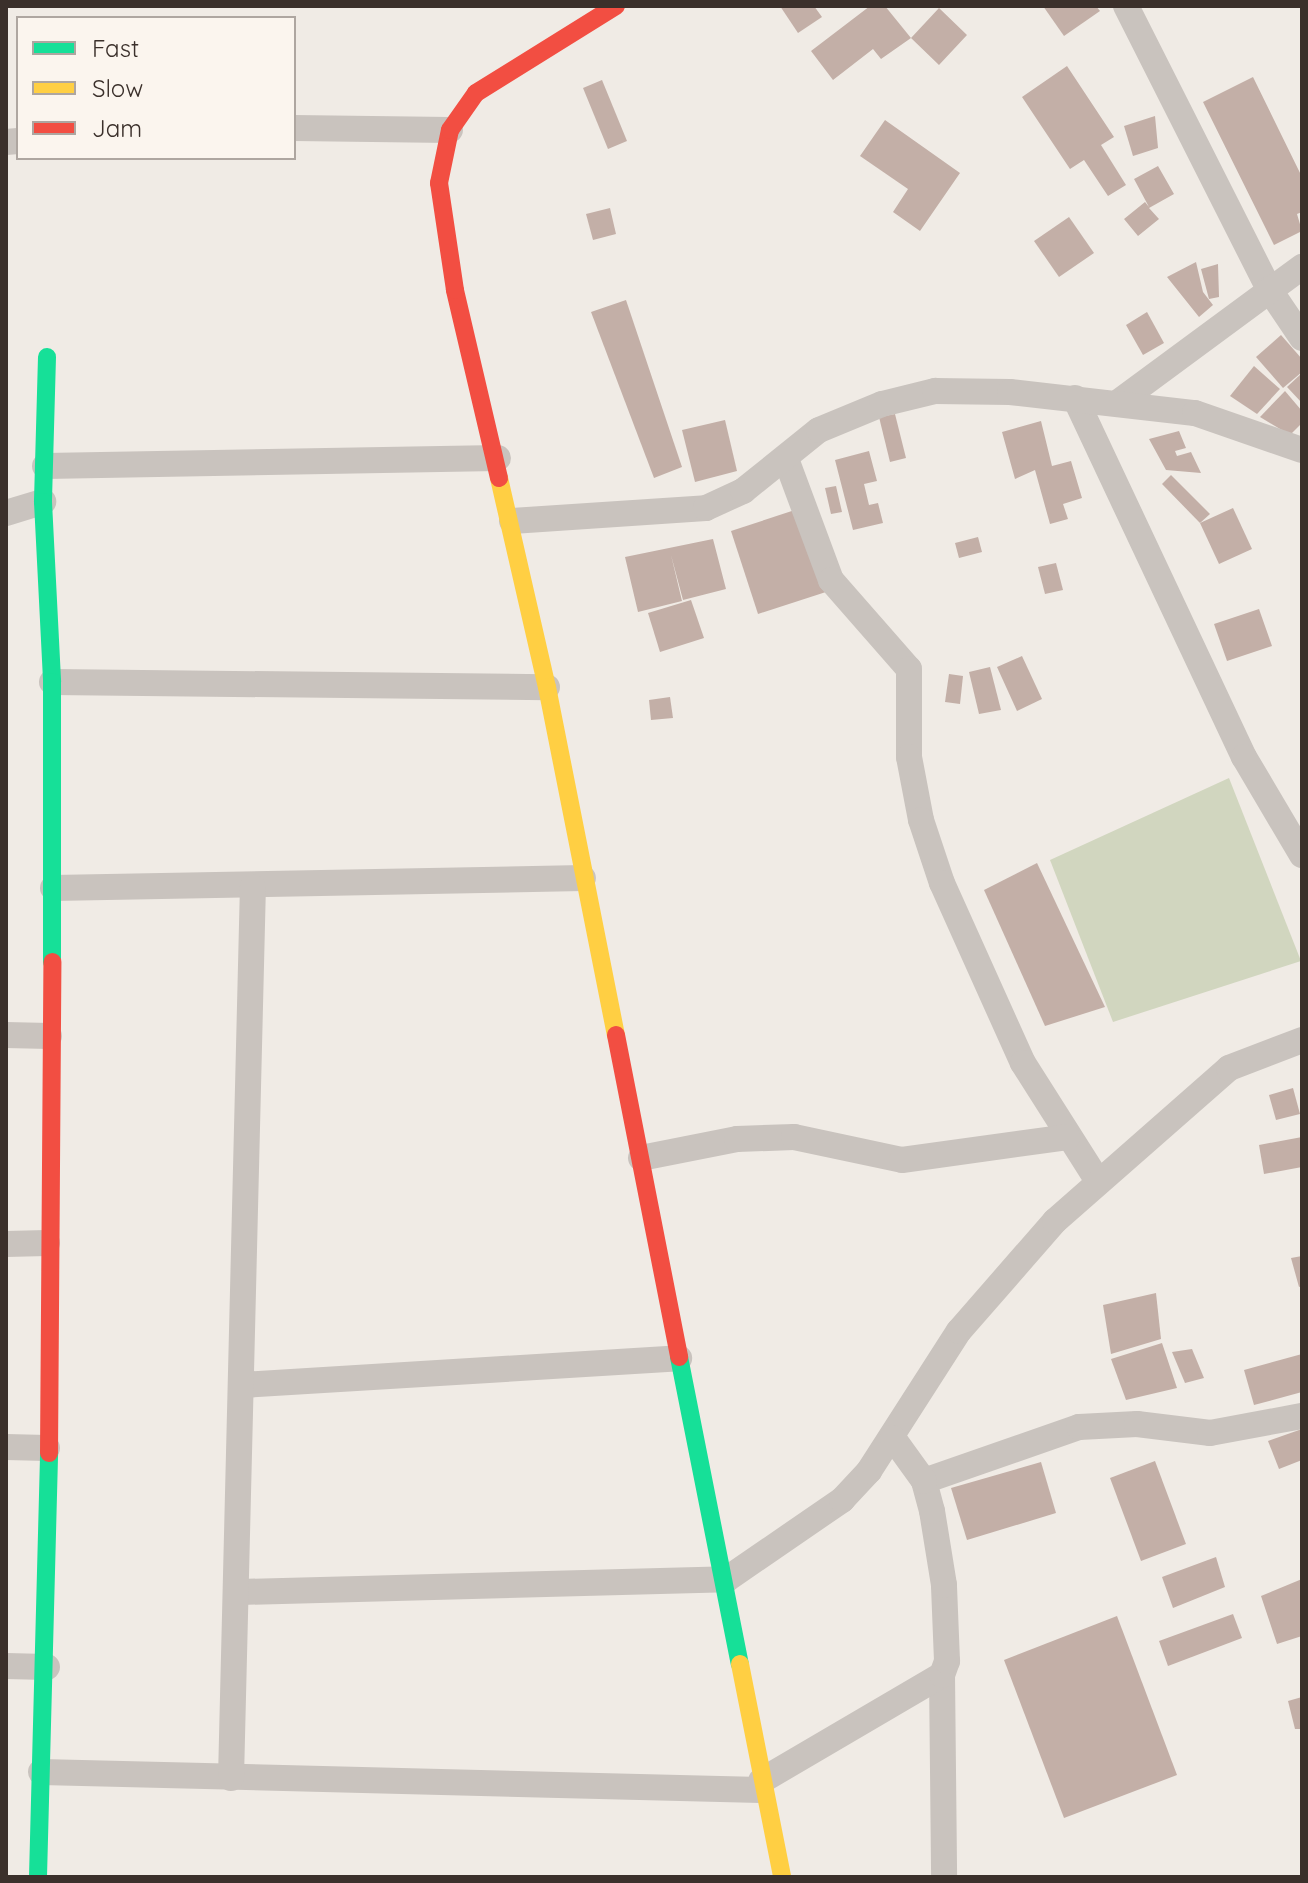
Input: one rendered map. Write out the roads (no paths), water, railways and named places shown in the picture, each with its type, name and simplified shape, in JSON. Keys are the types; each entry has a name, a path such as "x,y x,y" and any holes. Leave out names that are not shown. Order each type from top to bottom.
{"street":[{"path":"616,6 476,93 450,130 439,183 455,290 498,458 547,687 679,1358 727,1579 761,1786 782,1877"},
{"path":"1126,6 1269,289 1302,338"},
{"path":"296,128 450,130"},
{"path":"1120,401 1302,267"},
{"path":"38,1877 47,1667 47,1243 53,888 52,682 43,502 47,357"},
{"path":"512,521 706,508 743,491 819,430 882,404 935,391 1120,401 1195,413 1302,450"},
{"path":"1075,398 1244,757 1302,855"},
{"path":"45,466 498,458"},
{"path":"786,459 831,580 909,669 909,757 921,820 942,883 994,1007 1067,1137 1098,1181"},
{"path":"6,513 43,502"},
{"path":"52,682 547,687"},
{"path":"53,888 253,887 583,878"},
{"path":"231,1778 240,1592 253,887"},
{"path":"6,1035 49,1036"},
{"path":"240,1592 727,1579 842,1500 893,1438 959,1331 1005,1275 1098,1181 1229,1068 1302,1040"},
{"path":"641,1158 737,1139 794,1137 902,1160 1067,1137"},
{"path":"6,1244 47,1243"},
{"path":"242,1385 679,1358"},
{"path":"924,1481 1079,1427 1137,1424 1210,1433 1302,1416"},
{"path":"893,1438 924,1481 944,1585 947,1661 942,1675 944,1877"},
{"path":"6,1447 47,1448"},
{"path":"6,1666 47,1667"},
{"path":"41,1772 761,1786 942,1675"}]}
